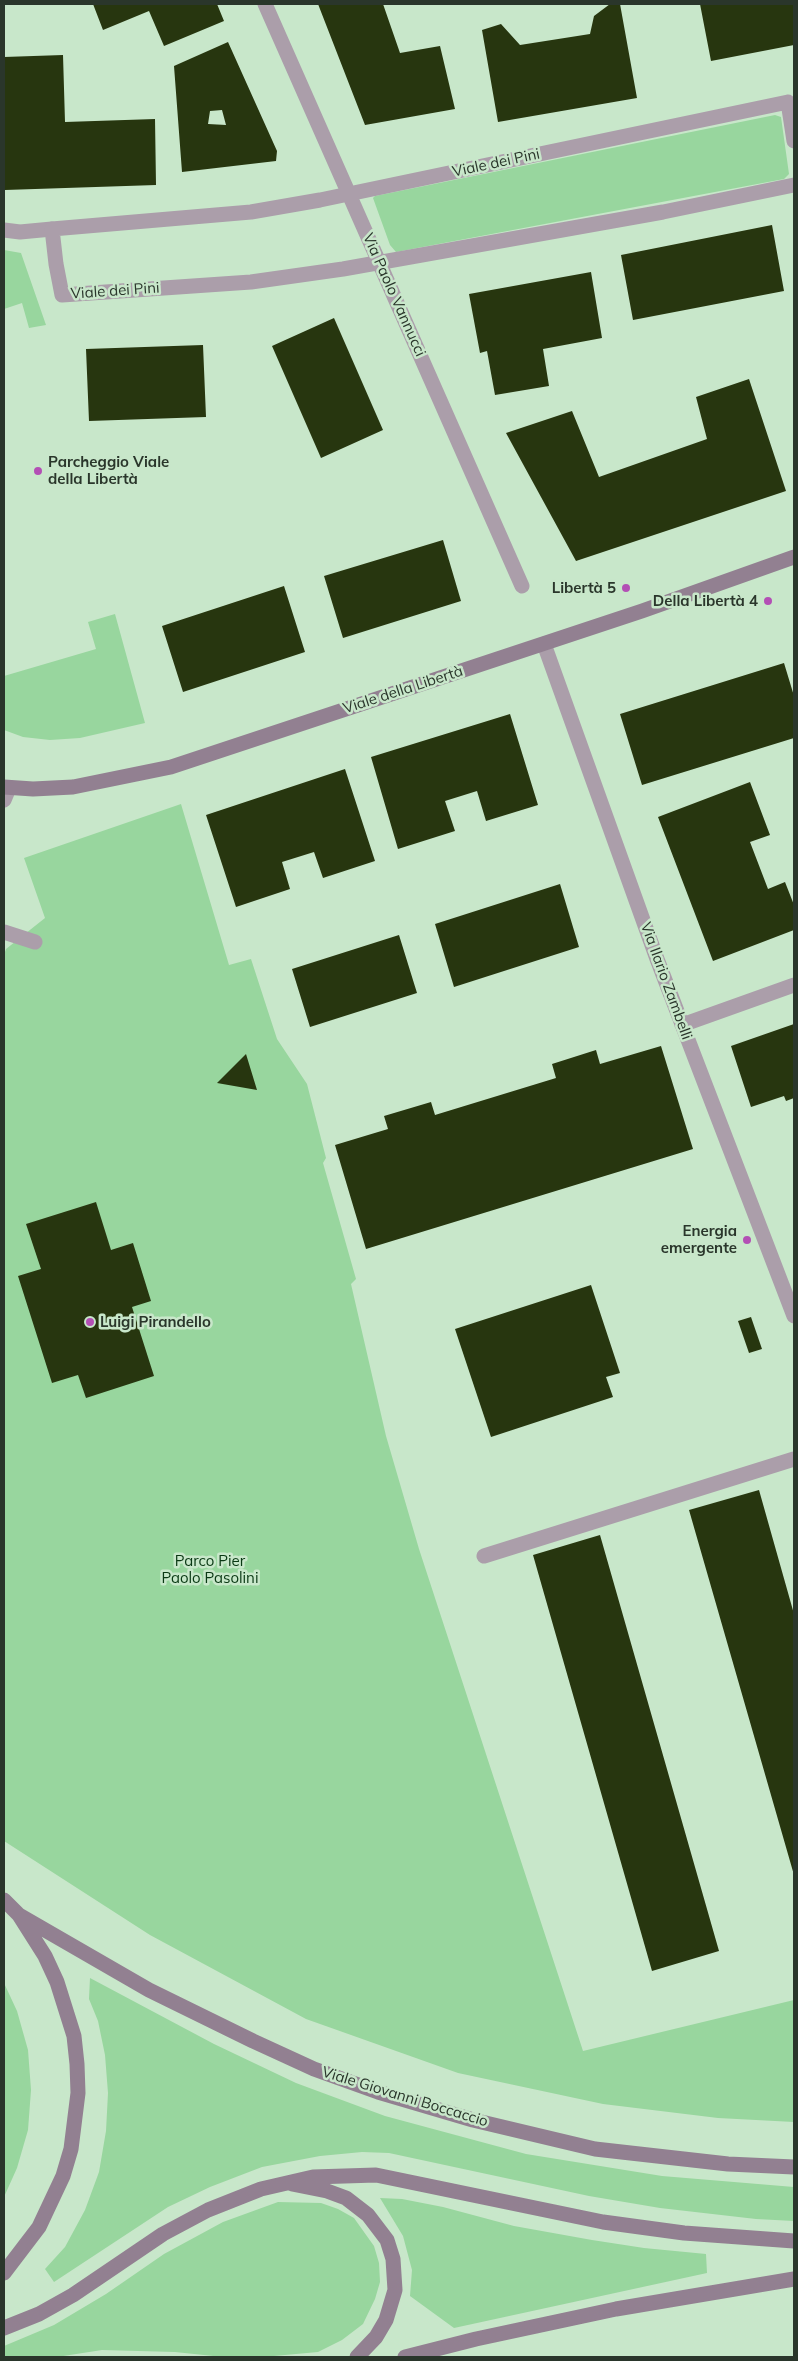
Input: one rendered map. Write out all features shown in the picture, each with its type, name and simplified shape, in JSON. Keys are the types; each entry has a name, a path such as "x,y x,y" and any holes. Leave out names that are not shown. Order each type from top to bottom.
{"main road":[{"name":"Viale della Libertà","path":"5,792 74,788 158,771 544,644 794,557"},
{"name":"Viale Giovanni Boccaccio","path":"4,1900 19,1915 45,1956 58,1982 67,2008 77,2064 78,2093 71,2149 63,2176 39,2227 4,2273"},
{"name":"Viale Giovanni Boccaccio","path":"19,1915 149,1990 244,2037 314,2069 378,2092 473,2120 595,2149 728,2164 794,2167"},
{"path":"4,2328 39,2314 73,2294 163,2234 236,2197 283,2182 334,2175 376,2175 603,2222 684,2233 794,2241"},
{"path":"283,2182 327,2191 346,2198 368,2215 387,2240 393,2259 395,2276 392,2297 386,2320 376,2337 357,2357"},
{"path":"405,2357 476,2339 616,2310 794,2279"}],"street":[{"name":"Via Paolo Vannucci","path":"265,4 522,586"},
{"name":"Viale dei Pini","path":"794,141 788,102 251,212 52,229 62,295 251,282 380,262 663,212 794,185"},
{"path":"4,230 20,232 52,229"},
{"name":"Via Ilario Zambelli","path":"544,644 682,1025 794,1316"},
{"path":"4,932 35,942"},
{"path":"682,1025 794,985"},
{"path":"484,1556 794,1459"}],"green space":[{"path":"775,115 781,117 789,174 784,179 396,252 390,245 373,198 375,196"},
{"path":"4,250 21,253 46,325 29,328 22,303 4,309"},
{"path":"115,614 145,723 80,738 50,740 23,737 4,730 4,676 96,649 88,622"},
{"name":"Parco Pier Paolo Pasolini","path":"181,804 229,965 251,959 277,1039 307,1084 326,1158 323,1163 356,1279 351,1284 386,1436 419,1549 583,2051 794,2000 794,2122 718,2118 603,2104 458,2073 306,2019 150,1935 4,1841 4,955 6,949 45,918 24,858"},
{"path":"90,1978 214,2044 296,2083 385,2116 526,2154 662,2176 794,2187 794,2221 756,2219 660,2208 589,2196 389,2153 362,2152 320,2156 262,2167 210,2187 168,2207 54,2282 45,2269 65,2247 85,2210 99,2172 106,2131 108,2093 105,2055 98,2021 89,1999"},
{"path":"4,1983 17,2011 28,2050 31,2090 28,2130 17,2168 4,2197"},
{"path":"380,2198 402,2199 443,2207 514,2226 592,2240 644,2248 706,2254 707,2273 454,2328 410,2296 412,2270 403,2236"},
{"path":"278,2202 321,2203 338,2209 354,2218 374,2246 379,2263 380,2282 375,2299 363,2324 342,2340 318,2352 263,2357 223,2357 175,2352 102,2350 57,2357 4,2357 4,2346 54,2325 106,2294 164,2254 223,2222"}],"building":[{"path":"93,4 217,4 224,21 164,46 149,11 103,30"},
{"path":"318,4 383,4 400,53 440,46 455,109 365,125"},
{"path":"610,4 620,4 637,98 498,122 482,30 501,24 520,45 590,34 594,16"},
{"path":"700,4 794,4 794,45 711,61"},
{"path":"228,42 277,151 276,161 182,172 174,66","holes":["222,110 226,125 208,124 210,111"]},
{"path":"63,55 65,122 155,119 156,185 5,190 4,57"},
{"path":"772,225 784,291 633,320 621,255"},
{"path":"591,272 602,338 543,349 549,386 495,395 487,351 480,353 469,294"},
{"path":"334,318 383,430 321,458 272,346"},
{"path":"203,345 206,417 89,421 86,349"},
{"path":"749,379 786,491 576,561 506,433 572,411 599,477 707,439 696,397"},
{"path":"443,540 461,601 343,638 324,576"},
{"path":"284,586 305,652 183,692 162,626"},
{"path":"784,663 794,696 794,738 642,785 620,714"},
{"path":"510,714 538,805 486,821 477,791 445,801 455,831 398,849 371,757"},
{"path":"345,769 375,861 323,878 314,852 282,862 290,889 236,907 206,815"},
{"path":"750,782 770,835 750,842 768,889 785,882 794,905 794,930 713,961 658,817"},
{"path":"560,884 579,947 454,987 435,924"},
{"path":"399,935 417,993 310,1027 292,969"},
{"path":"794,1024 794,1098 786,1101 784,1096 751,1107 731,1046"},
{"path":"661,1046 693,1149 366,1249 335,1145 388,1129 384,1116 431,1102 435,1115 556,1078 552,1064 596,1050 600,1064"},
{"path":"246,1054 257,1090 217,1083"},
{"path":"96,1202 111,1250 133,1243 151,1301 132,1307 154,1376 86,1398 78,1375 52,1383 18,1276 41,1269 26,1224"},
{"path":"591,1285 620,1373 606,1377 613,1397 491,1437 455,1329"},
{"path":"751,1317 762,1349 749,1353 738,1321"},
{"path":"759,1490 794,1614 794,1875 689,1510"},
{"path":"600,1535 719,1951 652,1971 533,1555"}],"place":[{"name":"Parcheggio Viale della Libertà","path":"38,471"},
{"name":"Libertà 5","path":"626,588"},
{"name":"Della Libertà 4","path":"768,601"},
{"name":"Energia emergente","path":"747,1240"},
{"name":"Luigi Pirandello","path":"90,1322"}]}
